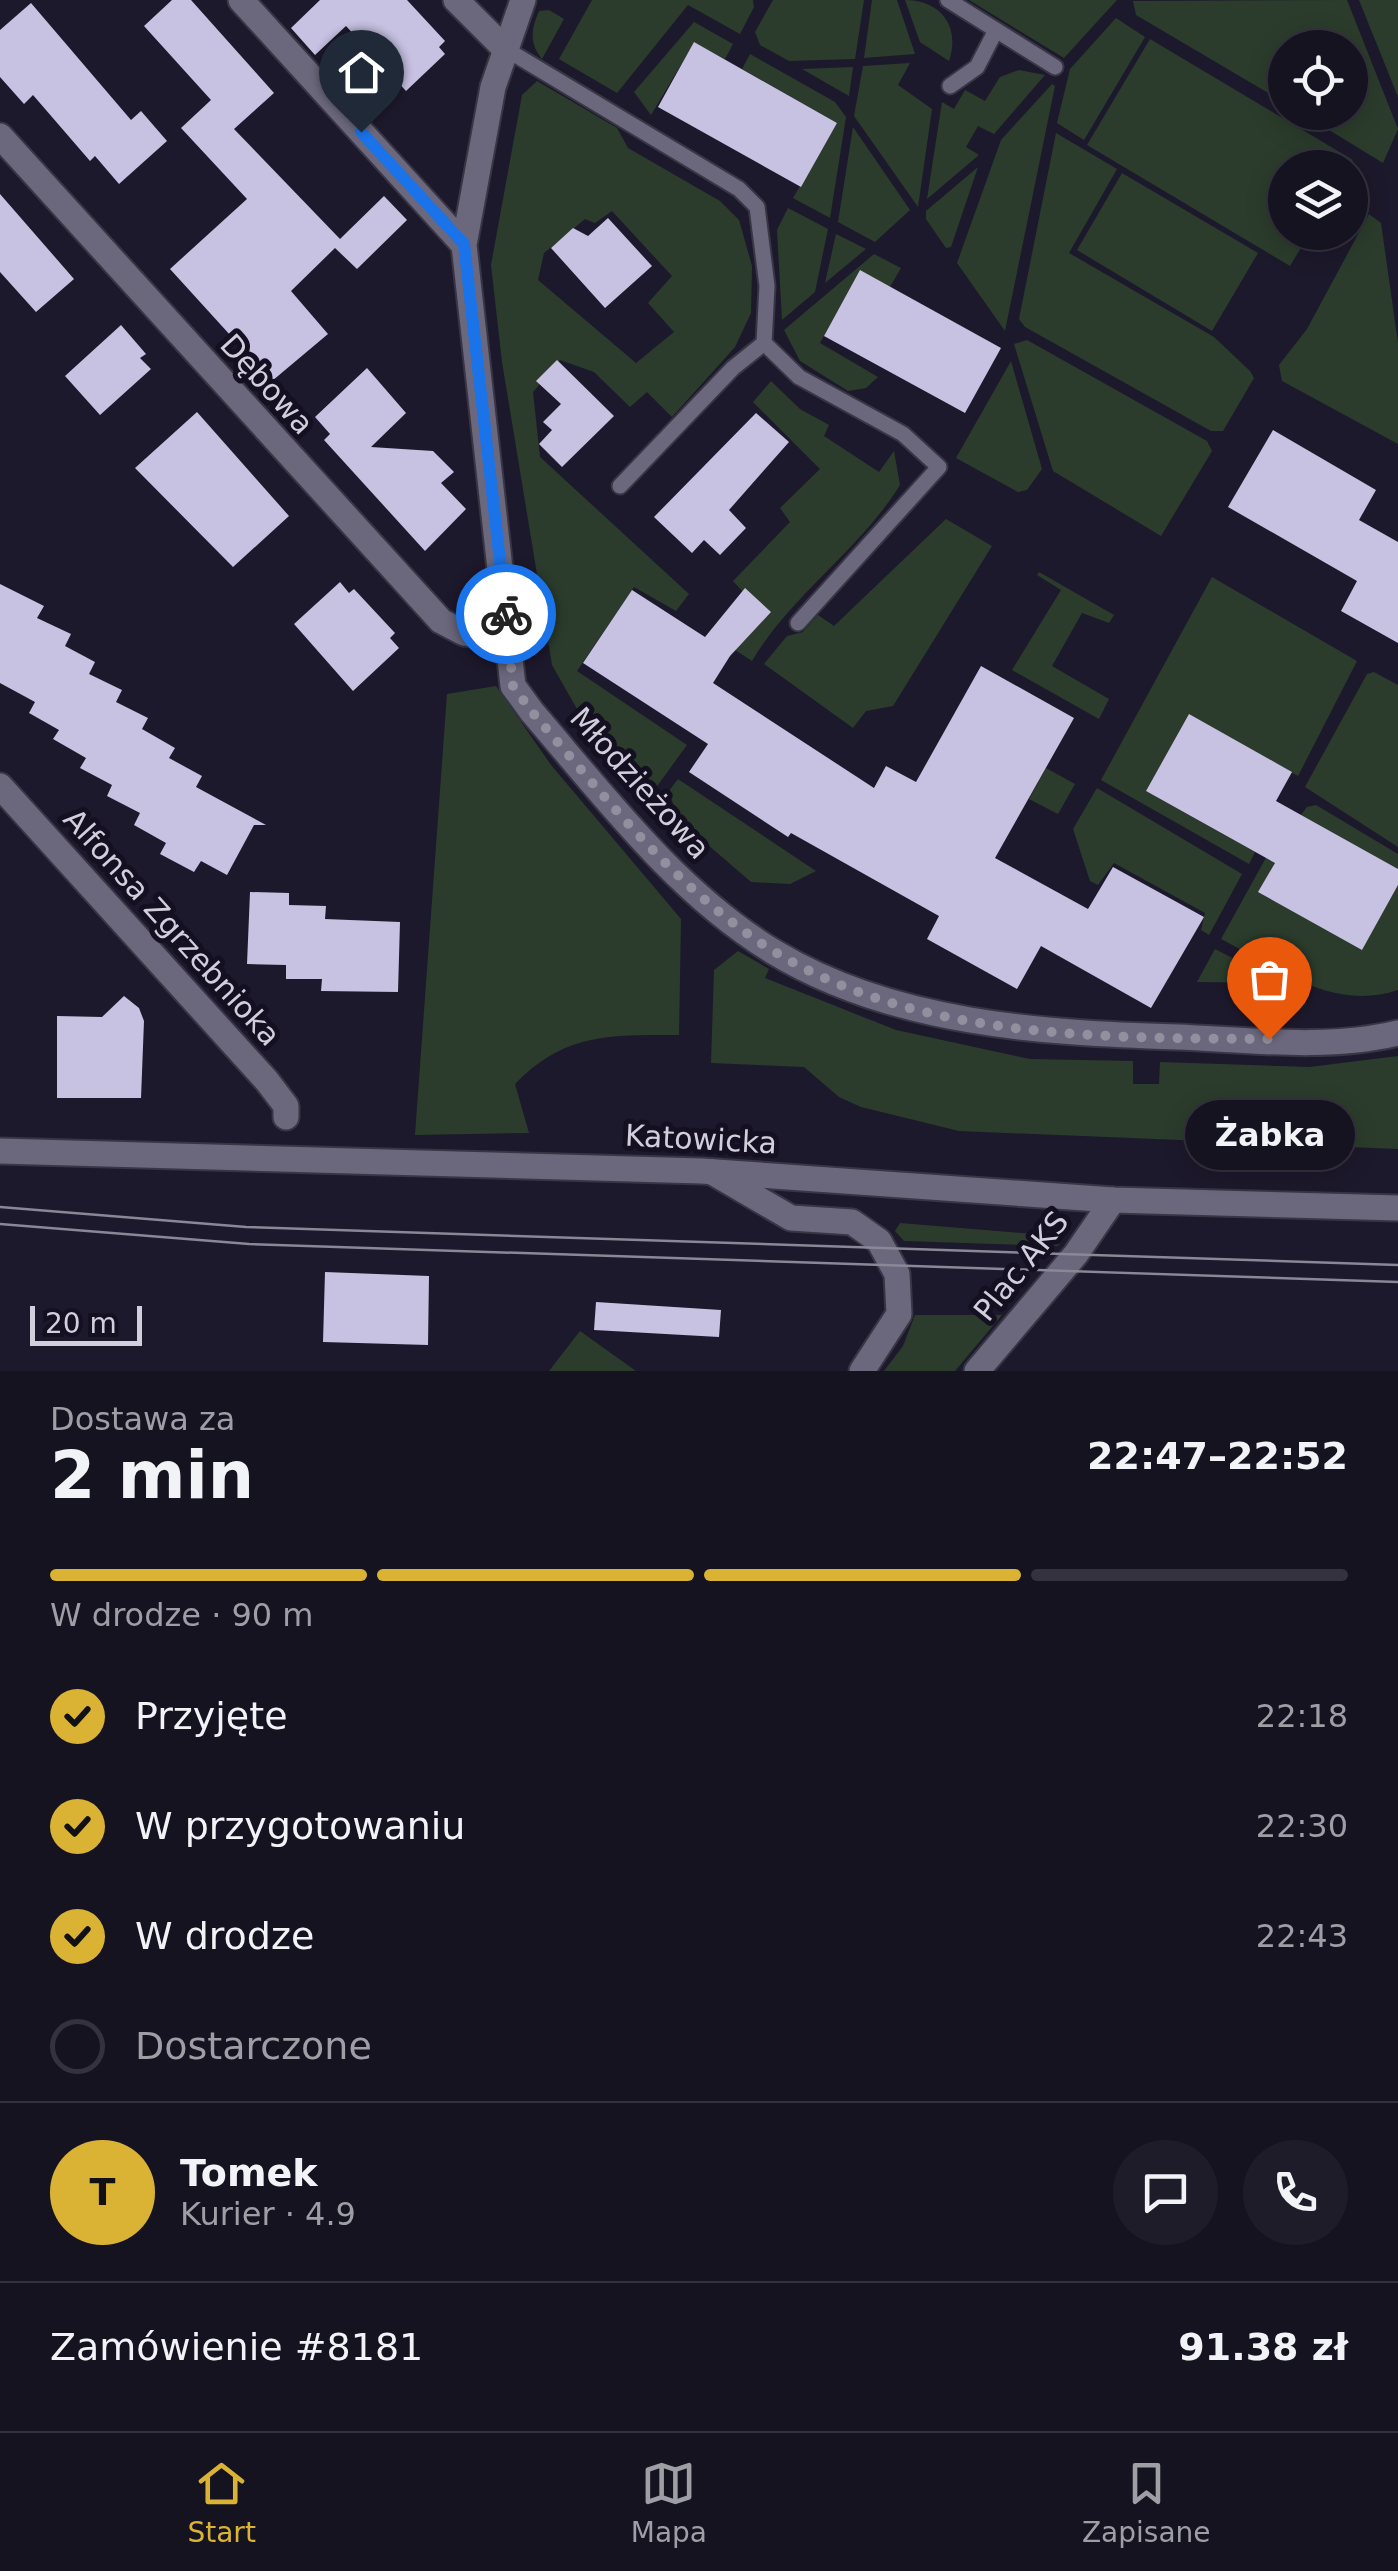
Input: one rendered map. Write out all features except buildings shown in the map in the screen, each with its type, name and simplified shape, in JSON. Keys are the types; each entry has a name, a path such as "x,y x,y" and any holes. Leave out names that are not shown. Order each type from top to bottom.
{"street":[{"path":"241,0 464,244"},
{"path":"456,0 504,48"},
{"name":"Młodzieżowa","path":"523,0 504,48 464,244 513,686 646,843 688,886 751,936 818,972 895,1002 1087,1036 1293,1040 1398,1033"},
{"name":"Dębowa","path":"0,136 440,621 464,633 508,638"},
{"name":"Alfonsa Zgrzebnioka","path":"0,786 268,1080 286,1106 286,1116"},
{"name":"Katowicka","path":"0,1150 712,1172 1113,1200 1398,1208"},
{"path":"712,1172 791,1218 852,1222 879,1240 898,1274 899,1314 862,1371"},
{"name":"Plac AKS","path":"977,1371 1076,1254 1113,1200"}],"lane":[{"path":"948,0 1055,66"},
{"path":"950,86 977,68 996,30"},
{"path":"504,48 740,189 757,207 767,286 764,342 733,368 620,486"},
{"path":"764,342 800,377 903,434 939,467 798,624"}],"green space":[{"path":"592,0 753,0 754,7 740,34 688,5 617,93 559,59"},
{"path":"773,0 864,0 855,59 789,61 760,45 755,32"},
{"path":"872,0 897,0 915,54 864,58"},
{"path":"905,0 928,5 945,17 952,37 949,61 920,42"},
{"path":"969,0 1117,0 1064,58"},
{"path":"1347,0 1359,30 1268,30 1268,93 1136,15 1133,1"},
{"path":"1359,0 1398,0 1398,97"},
{"path":"549,10 564,19 542,59 533,42 533,30 539,11"},
{"path":"1116,18 1145,37 1084,140 1057,123 1070,69"},
{"path":"694,22 733,44 725,59 694,43 651,115 634,92"},
{"path":"1150,39 1268,109 1268,130 1303,130 1336,150 1268,150 1268,250 1300,250 1290,266 1087,145"},
{"path":"1368,53 1398,129 1383,163 1368,150 1329,130 1368,130"},
{"path":"750,54 835,102 846,117 830,218 793,198 837,123 742,69"},
{"path":"910,63 898,85 932,109 918,207 854,116 863,66"},
{"path":"853,67 849,96 802,69"},
{"path":"1019,70 1045,75 994,134 978,126 966,147 979,155 927,199 942,102 954,109 965,90 985,101 1000,77"},
{"path":"537,81 617,128 628,148 720,201 739,220 752,266 751,313 735,347 672,417 647,392 630,407 594,372 560,360 533,392 540,457 689,594 676,611 634,587 577,671 687,745 655,789 622,763 577,709 552,665 502,362 491,265 522,95","holes":["612,211 672,276 648,303 674,332 636,363 538,280 544,253 585,219 595,223"]},
{"path":"1052,84 1055,86 1005,331 957,263 1001,140"},
{"path":"853,127 910,210 875,242 838,222"},
{"path":"1056,133 1117,169 1069,253 1214,337 1254,378 1223,431 1211,431 1025,327 1019,319"},
{"path":"978,167 951,247 946,248 926,219 926,211"},
{"path":"1122,173 1258,253 1212,331 1077,250"},
{"path":"788,208 828,229 815,292 782,320 777,230"},
{"path":"1368,216 1381,223 1398,343 1398,444 1282,381 1279,365 1307,329 1350,250 1368,250"},
{"path":"836,234 866,249 825,283"},
{"path":"874,254 901,268 890,287 860,271 820,343 878,377 866,388 848,391 800,361 784,330"},
{"path":"1027,340 1207,441 1212,451 1161,536 1053,471 1014,344"},
{"path":"1011,361 1042,469 1027,490 1018,492 956,458"},
{"path":"771,381 800,409 829,425 824,436 879,472 894,451 900,485 865,531 786,615 752,661 729,646 758,608 733,581 790,522 780,508 820,469 753,402"},
{"path":"946,519 992,546 893,706 866,711 853,728 764,664 787,636 803,632 818,615 834,626"},
{"path":"1039,572 1114,615 1109,623 1082,613 1052,666 1109,699 1099,719 1012,670 1061,590 1037,575"},
{"path":"1212,577 1357,661 1298,776 1189,715 1146,791 1255,852 1249,864 1101,780"},
{"path":"1374,672 1398,685 1398,847 1305,787 1367,674"},
{"path":"496,686 551,765 681,919 679,1035 611,1037 552,1054 515,1084 529,1133 415,1135 447,694"},
{"path":"1046,768 1075,784 1058,814 1029,799"},
{"path":"678,779 816,871 790,884 751,882 678,819 669,791"},
{"path":"1097,788 1242,874 1209,935 1201,930 1205,913 1114,863 1098,885 1090,881 1073,829"},
{"path":"1316,805 1398,854 1398,869 1301,815 1307,807"},
{"path":"1268,854 1277,859 1259,892 1362,949 1398,885 1398,990 1374,995 1328,991 1284,974 1221,939"},
{"path":"1215,949 1281,983 1197,982"},
{"path":"738,951 769,969 765,978 896,1030 1030,1059 1133,1061 1133,1084 1159,1084 1160,1062 1309,1067 1398,1056 1398,1149 959,1131 861,1107 839,1097 804,1067 711,1063 714,970"},
{"path":"900,1223 1058,1236 1061,1241 1058,1246 904,1241 895,1231"},
{"path":"915,1315 1002,1315 955,1371 884,1371 903,1346"},
{"path":"580,1331 636,1371 549,1371"}],"tram line":[{"path":"0,1207 246,1227 1398,1265"},
{"path":"0,1224 249,1244 1398,1282"}],"way so far":[{"path":"506,614 513,686 532,712 688,886 776,953 895,1002 990,1022 1087,1036 1269,1039"}],"place":[{"name":"Żabka","path":"1269,1039"}],"route":[{"path":"361,132 464,244 464,280 506,614"}]}
